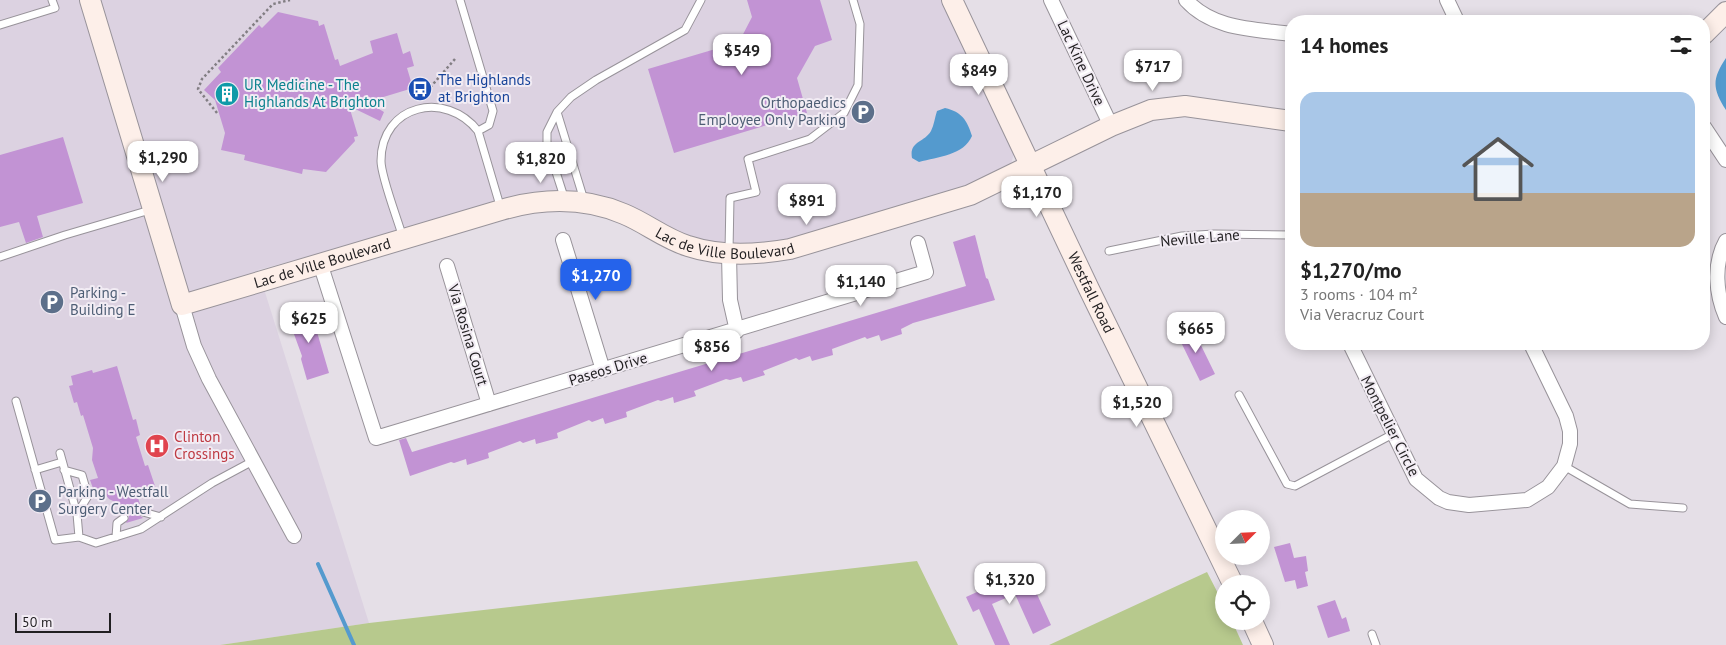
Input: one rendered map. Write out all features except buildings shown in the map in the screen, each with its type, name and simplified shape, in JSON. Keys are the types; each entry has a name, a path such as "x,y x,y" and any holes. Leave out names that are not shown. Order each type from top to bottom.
{"street":[{"path":"90,0 194,346 209,379 294,536"},
{"name":"Westfall Road","path":"952,0 1032,165 1089,289 1229,575"},
{"name":"Lac Kine Drive","path":"1051,0 1111,126"},
{"path":"1186,0 1206,16 1222,24 1285,33"},
{"path":"1447,0 1454,15"},
{"path":"1710,28 1726,12"},
{"name":"Lac de Ville Boulevard","path":"182,305 536,201 575,202 624,214 688,246 729,254 767,253 790,249 970,195 1111,126 1151,110 1185,106 1285,120"},
{"path":"1710,137 1726,160"},
{"path":"562,240 603,370"},
{"path":"1726,241 1718,263 1717,281 1726,317"},
{"name":"Paseos Drive","path":"320,263 376,438 737,331 926,272 918,243"},
{"path":"729,254 730,300 737,331"},
{"name":"Via Rosina Court","path":"448,266 488,404"},
{"name":"Montpelier Circle","path":"1353,350 1410,470 1419,483 1439,498 1458,504 1527,500 1548,488 1564,466 1570,444 1570,431 1566,416 1535,350"},
{"path":"1256,630 1263,645"}],"lane":[{"path":"0,25 55,8 52,0"},
{"path":"460,0 493,111 489,124 478,131"},
{"path":"575,202 547,144 548,132 557,112 571,97 596,80 685,30 701,0"},
{"path":"729,254 730,198 756,192 748,159 810,139 844,113 858,85 860,24 853,0"},
{"path":"403,239 381,164 384,143 392,126 404,114 420,108 439,107 456,113 471,123 478,131 501,210"},
{"path":"557,112 575,202"},
{"path":"0,257 65,235 153,209"},
{"name":"Neville Lane","path":"1109,251 1182,236 1214,234 1285,235"},
{"path":"1239,395 1287,484 1290,486 1295,486 1393,434"},
{"path":"16,402 55,540 78,538 96,543 140,529 212,483 254,461"},
{"path":"60,453 77,514 78,538"},
{"path":"35,470 62,462"},
{"path":"1564,466 1630,504 1683,508"},
{"path":"64,470 82,476 88,496 77,514"},
{"path":"143,512 161,517"},
{"path":"116,537 117,524 124,518"},
{"path":"1372,634 1376,645"}],"path":[{"path":"217,113 198,89 202,79 273,4 290,0"},
{"path":"427,91 455,59"}],"shaded area":[{"name":"Clinton Crossings","path":"0,0 941,0 1014,153 1011,164 966,187 801,238 752,246 695,240 607,199 380,237 258,270 369,623 220,645 0,645"}],"green space":[{"path":"917,561 958,645 220,645 369,623"},
{"path":"1207,572 1215,588 1215,630 1236,630 1243,645 1049,645"}],"water":[{"path":"1726,58 1726,110 1718,96 1715,84 1718,72"},
{"path":"945,108 963,117 972,136 957,151 942,157 919,162 912,158 913,148 931,131 937,111"}],"waterway":[{"path":"318,564 354,645"}],"place":[{"name":"The Highlands at Brighton","path":"420,89"},
{"name":"UR Medicine - The Highlands At Brighton","path":"227,94"},
{"name":"Orthopaedics Employee Only Parking","path":"863,112"},
{"name":"Parking - Building E","path":"52,302"},
{"name":"Clinton Crossings","path":"157,446"},
{"name":"Parking - Westfall Surgery Center","path":"40,501"}]}
